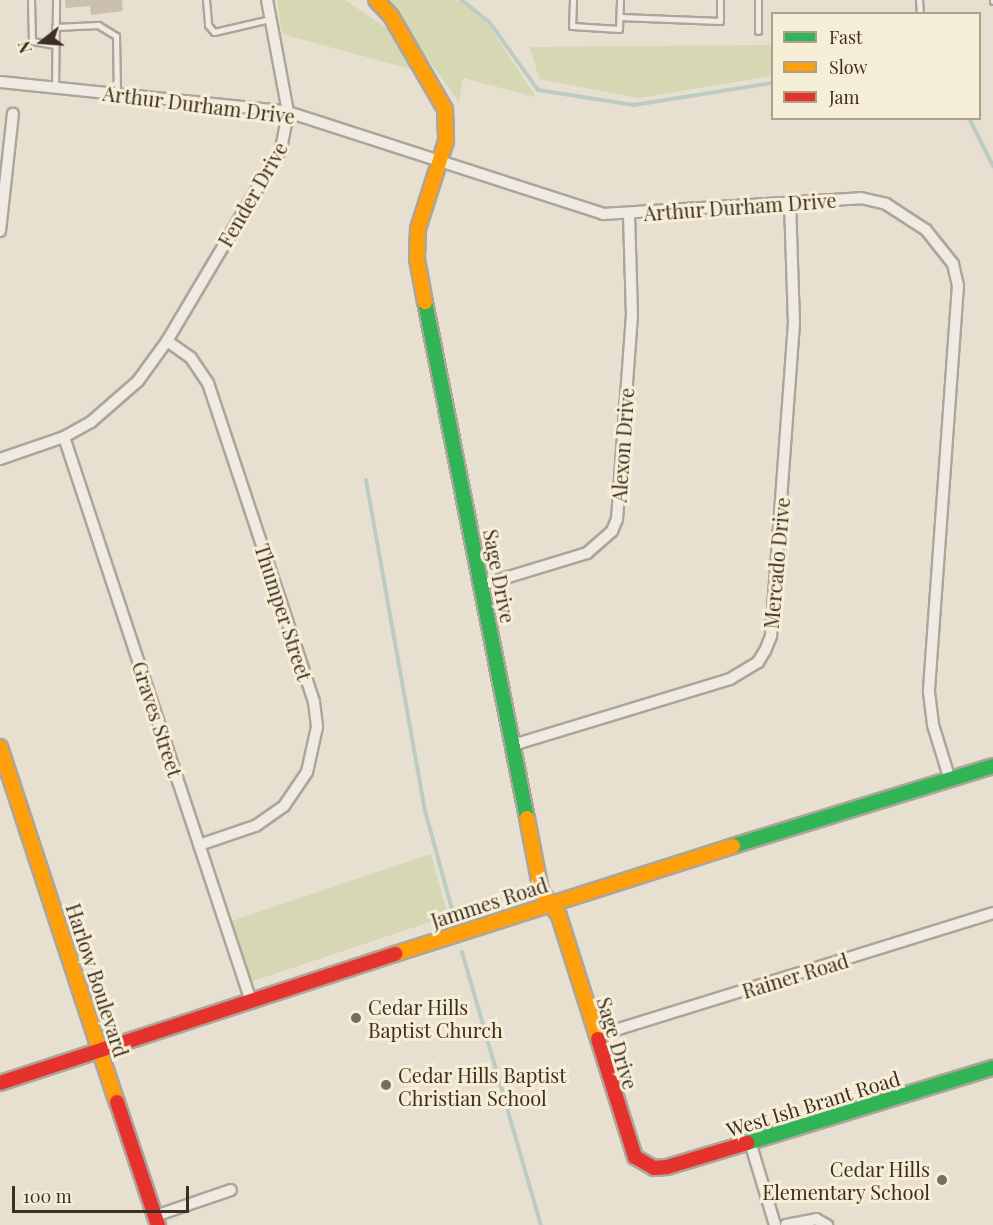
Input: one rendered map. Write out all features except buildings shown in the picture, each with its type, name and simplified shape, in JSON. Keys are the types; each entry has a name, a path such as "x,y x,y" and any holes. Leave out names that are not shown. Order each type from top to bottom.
{"street":[{"name":"Fender Drive","path":"0,459 64,437 118,402 167,341 280,149 288,112 267,0"},
{"name":"Sage Drive","path":"376,0 391,16 442,97 448,123 440,162 418,229 417,259 541,891 559,916 630,1147 644,1164"},
{"name":"Arthur Durham Drive","path":"0,82 288,112 578,208 628,215 861,198 886,204 926,230 953,264 958,285 929,692 933,725 950,780"},
{"path":"0,231 13,114"},
{"name":"Mercado Drive","path":"513,745 730,678 758,662 765,651 771,636 794,323 790,203"},
{"name":"Alexon Drive","path":"482,585 588,553 612,531 617,519 632,316 628,215"},
{"name":"Thumper Street","path":"167,341 192,358 208,383 314,702 317,727 307,772 284,806 255,826 200,845"},
{"name":"Graves Street","path":"64,437 251,1000"},
{"name":"Harlow Boulevard","path":"0,747 157,1220"},
{"name":"Jammes Road","path":"0,1083 550,903 993,766"},
{"name":"Rainer Road","path":"596,1036 993,913"},
{"name":"West Ish Brant Road","path":"644,1164 667,1167 993,1068"},
{"path":"750,1142 775,1225"},
{"path":"157,1220 231,1190"},
{"path":"786,1225 816,1219 827,1225"}],"lane":[{"path":"31,0 32,41 55,45"},
{"path":"55,88 56,0"},
{"path":"206,0 208,25 214,32 270,19"},
{"path":"573,0 572,26 619,29 620,0"},
{"path":"620,17 720,21 720,0"},
{"path":"758,0 758,32"},
{"path":"55,27 99,25 116,36 117,94"}],"green space":[{"path":"277,0 345,0 395,34 421,72 282,34"},
{"path":"385,0 457,0 488,24 536,97 463,78 459,102"},
{"path":"771,45 771,76 638,98 539,79 530,47"},
{"path":"431,854 448,916 253,981 250,978 232,921"}],"waterway":[{"path":"461,0 490,23 538,90 634,105 771,83"},
{"path":"970,120 993,166"},
{"path":"366,480 424,807 453,913"},
{"path":"462,952 541,1225"}],"traffic: fast":[{"path":"425,302 527,818"},
{"path":"733,846 993,766"},
{"path":"747,1143 993,1068"}],"traffic: slow":[{"path":"376,0 391,16 445,109 446,141 418,229 417,259 425,302"},
{"path":"0,747 117,1102"},
{"path":"527,818 541,891 559,916 598,1039"},
{"path":"395,954 733,846"}],"traffic: jam":[{"path":"0,1083 395,954"},
{"path":"598,1039 635,1157 654,1168 667,1167 747,1143"},
{"path":"117,1102 158,1225"}],"place":[{"name":"Cedar Hills Baptist Church","path":"356,1018"},
{"name":"Cedar Hills Baptist Christian School","path":"386,1085"},
{"name":"Cedar Hills Elementary School","path":"942,1180"}]}
